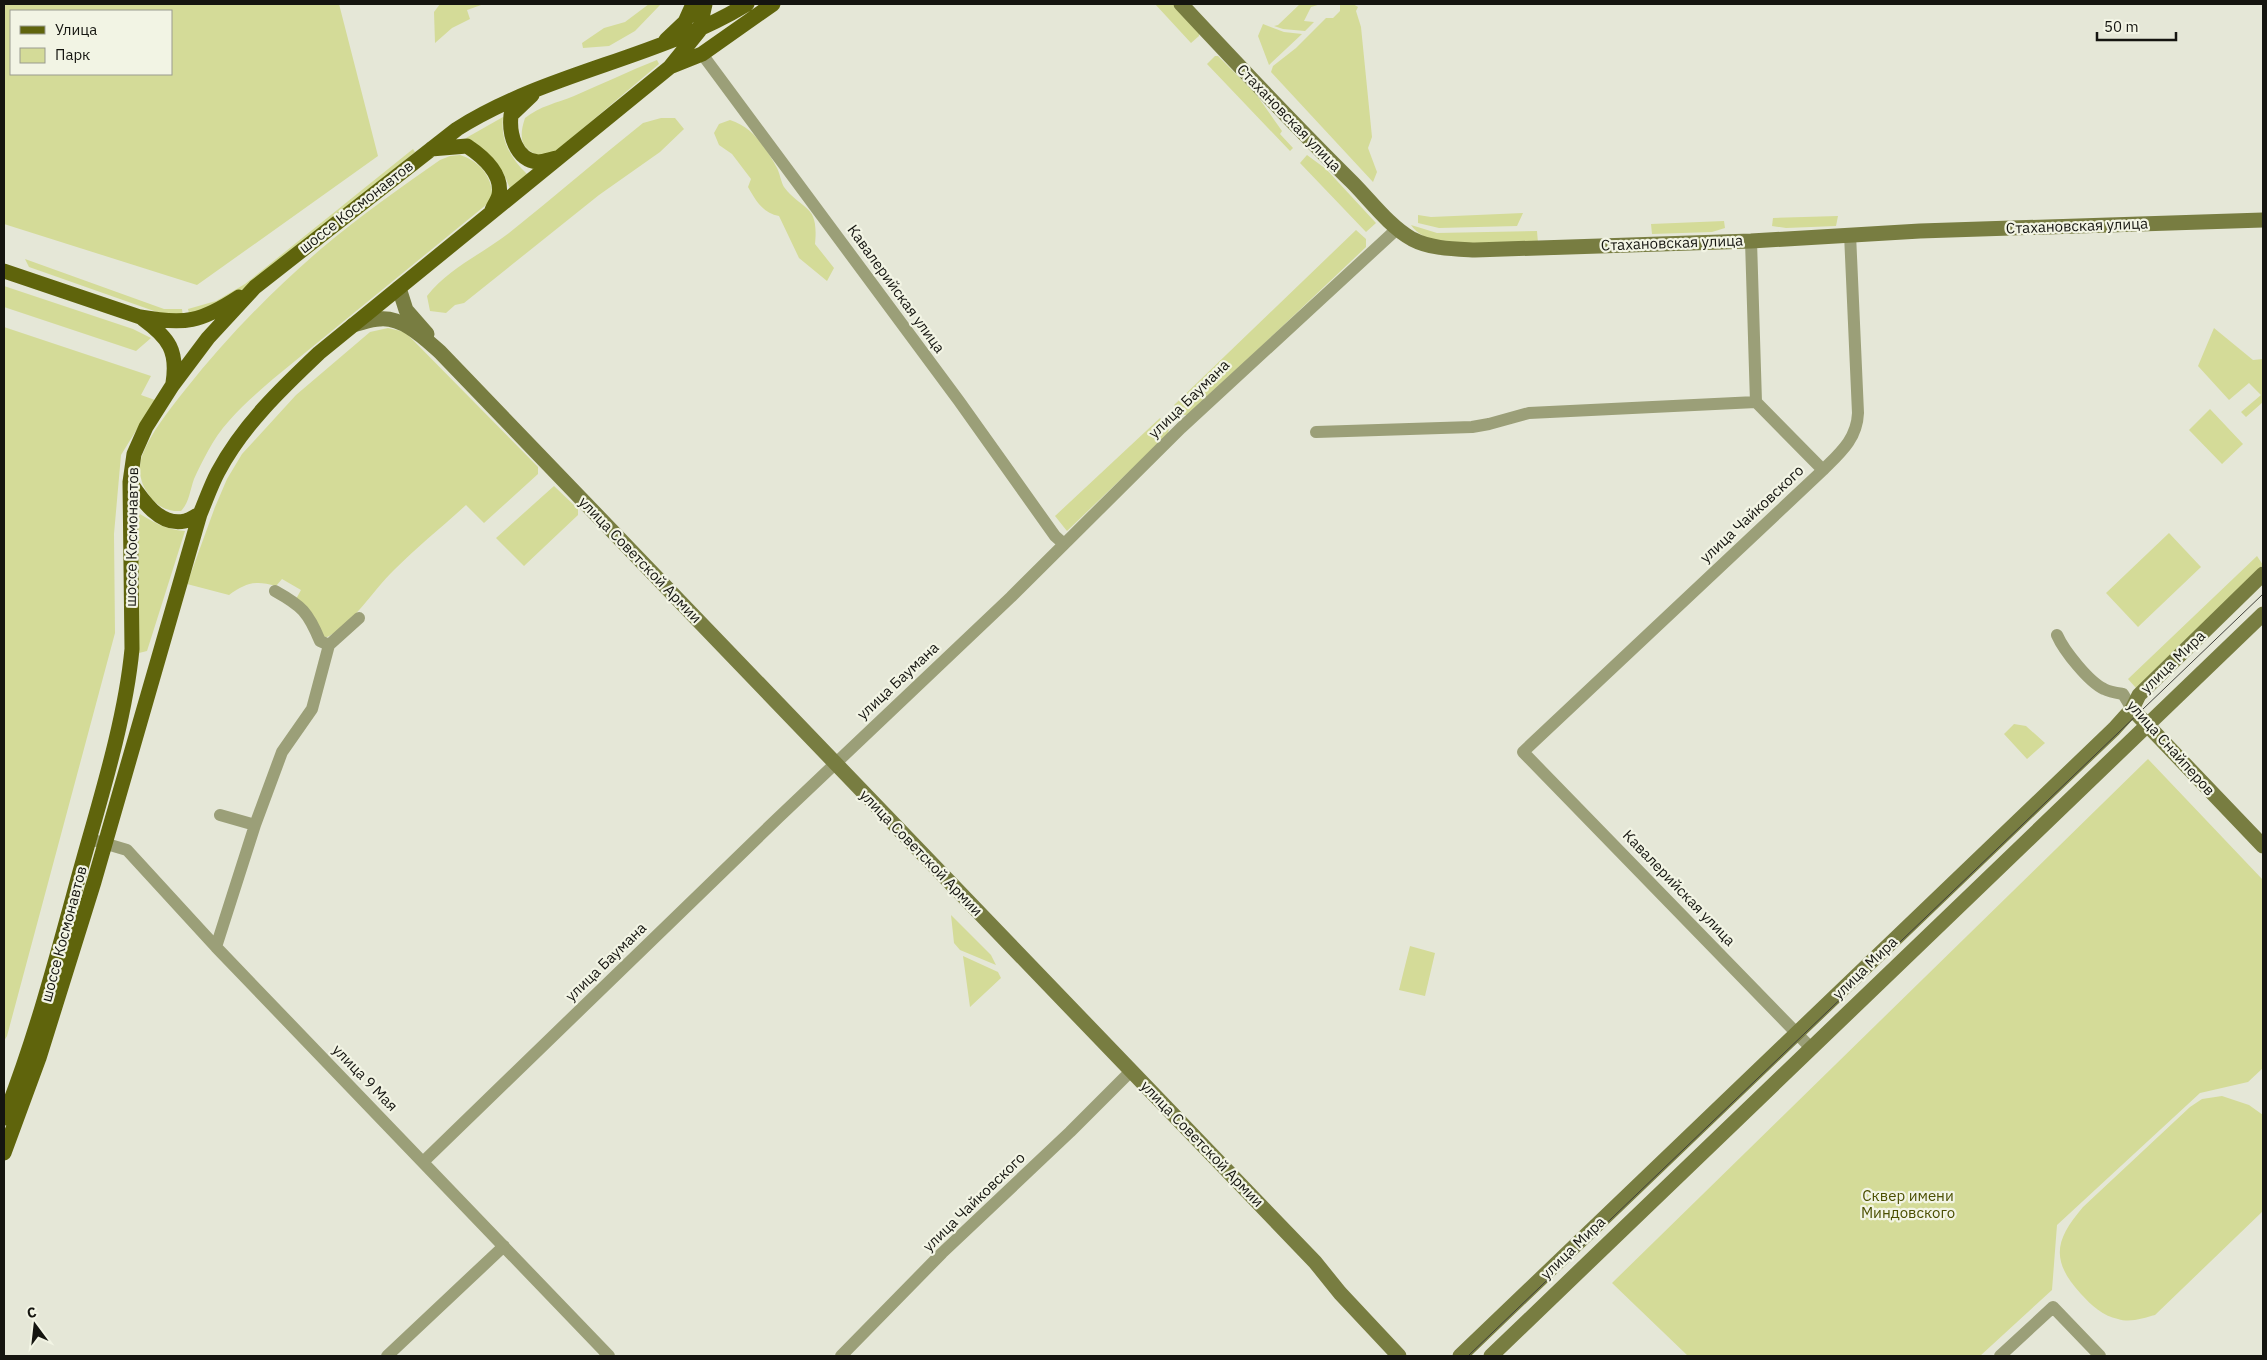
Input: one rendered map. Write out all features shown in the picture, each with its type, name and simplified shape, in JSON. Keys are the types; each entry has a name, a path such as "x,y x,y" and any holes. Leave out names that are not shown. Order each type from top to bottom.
{"main road":[{"path":"661,45 685,22 693,4"},
{"path":"699,30 705,4"},
{"name":"шоссе Космонавтов","path":"4,1118 38,1024 90,839 130,676 132,649 130,482 134,454 146,427 172,386 208,338 255,287 431,149 482,113 540,87 699,30 747,4"},
{"name":"шоссе Космонавтов","path":"670,67 702,54 773,4"},
{"name":"Стахановская улица","path":"1181,4 1307,138 1398,228 1426,245 1458,250 1751,241 1850,234 2263,220"},
{"name":"шоссе Космонавтов","path":"4,1153 39,1058 106,843 200,514 218,472 242,434 270,398 319,353 670,67 699,30"},
{"path":"540,87 519,105 511,115 512,139 519,152 529,160 539,162 560,157"},
{"path":"431,149 467,146 490,165 498,183 499,194 491,211"},
{"path":"4,271 140,317 180,322 198,319 255,287"},
{"name":"улица Советской Армии","path":"399,288 406,310 440,352 1315,1262 1340,1293 1399,1356"},
{"path":"140,317 160,332 174,354 176,366 172,386"},
{"name":"улица Советской Армии","path":"353,325 381,318 398,321 419,334 440,352"},
{"path":"130,482 145,505 156,514 185,522 200,514"},
{"name":"улица Мира","path":"1460,1356 2114,728 2132,709 2139,694 2263,574"},
{"name":"улица Мира","path":"1491,1356 2263,614"},
{"name":"улица Снайперов","path":"2132,709 2263,846"}],"street":[{"name":"Кавалерийская улица","path":"702,54 959,401 1055,536 1064,544"},
{"name":"улица Баумана","path":"423,1162 1064,544 1181,428 1398,228"},
{"name":"улица Чайковского","path":"1523,752 1823,470 1852,438 1858,420 1850,234"},
{"path":"1751,241 1756,402 1823,470"},
{"path":"1316,432 1472,427 1529,413 1756,402"},
{"path":"275,591 294,602 310,618 320,640 329,645"},
{"path":"216,947 255,825 282,752 312,709 329,645 359,618"},
{"name":"улица Снайперов","path":"2058,635 2067,652 2096,684 2106,690 2124,694 2132,709"},
{"name":"Кавалерийская улица","path":"1523,752 1811,1048"},
{"path":"220,815 255,825"},
{"name":"улица 9 Мая","path":"90,839 127,850 216,947 609,1356"},
{"name":"улица Чайковского","path":"841,1356 942,1253 1070,1132 1131,1071"},
{"path":"387,1356 504,1246"},
{"path":"2000,1356 2053,1307 2100,1356"}],"green space":[{"path":"4,4 339,4 378,156 197,285 4,224"},
{"path":"440,4 484,4 467,10 470,19 452,28 435,43 434,12"},
{"path":"649,4 661,4 635,31 609,46 583,48 582,43 604,28 625,22"},
{"path":"1155,4 1173,4 1199,32 1199,36 1191,43"},
{"path":"1300,4 1321,4 1311,7 1304,21 1314,22 1305,31 1283,29 1274,26 1278,25"},
{"path":"1340,4 1353,4 1358,7 1356,11 1361,27 1372,137 1368,148 1377,172 1373,182 1271,72 1273,66 1296,48 1326,18 1333,18 1340,11"},
{"path":"1263,24 1284,32 1302,34 1269,65 1258,36"},
{"path":"1215,56 1218,56 1256,94 1282,131 1280,134 1293,148 1290,151 1207,64"},
{"path":"657,60 659,64 548,158 533,153 524,145 522,140 523,126 525,118 531,114"},
{"path":"503,117 505,141 516,162 527,174 510,189 503,172 493,159 466,138"},
{"path":"661,118 675,118 684,129 660,152 599,195 464,303 455,305 446,313 430,311 427,296 445,277 499,241 643,123"},
{"path":"730,120 746,128 758,139 777,168 784,187 812,215 815,221 815,244 834,268 827,281 799,258 779,216 760,206 748,187 751,179 732,154 719,145 714,133 719,124"},
{"path":"413,149 415,152 243,291 190,317 188,309 216,301 245,284"},
{"path":"460,155 474,161 484,172 491,185 492,200 273,379 237,412 214,440 194,479 186,504 181,511 166,509 157,504 150,497 141,479 142,456 150,438 161,421 217,352 267,298 336,236 440,160"},
{"path":"1307,155 1326,169 1376,223 1366,232 1300,163"},
{"path":"1523,213 1517,226 1439,228 1418,223 1418,215 1431,217"},
{"path":"1838,216 1836,226 1786,228 1772,226 1773,218"},
{"path":"1724,221 1725,228 1712,232 1652,234 1651,224"},
{"path":"1411,225 1437,233 1537,231 1538,243 1489,246 1452,244 1435,241 1421,234"},
{"path":"1356,230 1366,239 1366,247 1189,415 1183,415 1174,405"},
{"path":"25,259 164,309 182,309 183,317 157,312 29,267"},
{"path":"4,286 133,329 151,338 136,351 4,307"},
{"path":"4,327 151,376 141,395 155,400 121,455 114,534 115,633 7,1036 4,1041"},
{"path":"388,328 405,332 538,467 538,474 484,523 466,505 394,570 344,626 325,638 296,599 301,590 282,579 276,586 256,583 246,585 229,595 187,584 215,507 227,479 242,454 296,395 370,332"},
{"path":"2214,328 2253,360 2263,359 2263,402 2246,417 2241,412 2261,395 2249,383 2229,400 2198,366"},
{"path":"2210,409 2243,444 2222,464 2189,430"},
{"path":"1160,418 1169,428 1168,434 1067,531 1055,516"},
{"path":"554,486 578,509 578,515 524,566 496,538"},
{"path":"135,511 165,527 185,531 147,651 139,653"},
{"path":"2169,533 2201,567 2138,627 2106,593"},
{"path":"2257,556 2263,565 2136,688 2128,679"},
{"path":"2014,724 2026,726 2045,743 2027,759 2004,734"},
{"name":"Сквер имени Миндовского","path":"2148,759 2263,880 2263,1068 2248,1082 2200,1093 2057,1225 2052,1290 1980,1356 1688,1356 1612,1283"},
{"path":"951,915 991,955 996,965 960,950 954,943"},
{"path":"1410,946 1435,953 1425,996 1399,990"},
{"path":"963,956 998,972 1001,978 970,1007"},
{"path":"2222,1096 2249,1105 2263,1115 2263,1211 2155,1315 2137,1320 2127,1320 2107,1315 2098,1310 2085,1298 2064,1271 2060,1250 2067,1230 2083,1207 2190,1107 2202,1099"}],"tram line":[{"path":"1468,1356 2263,594"}]}
